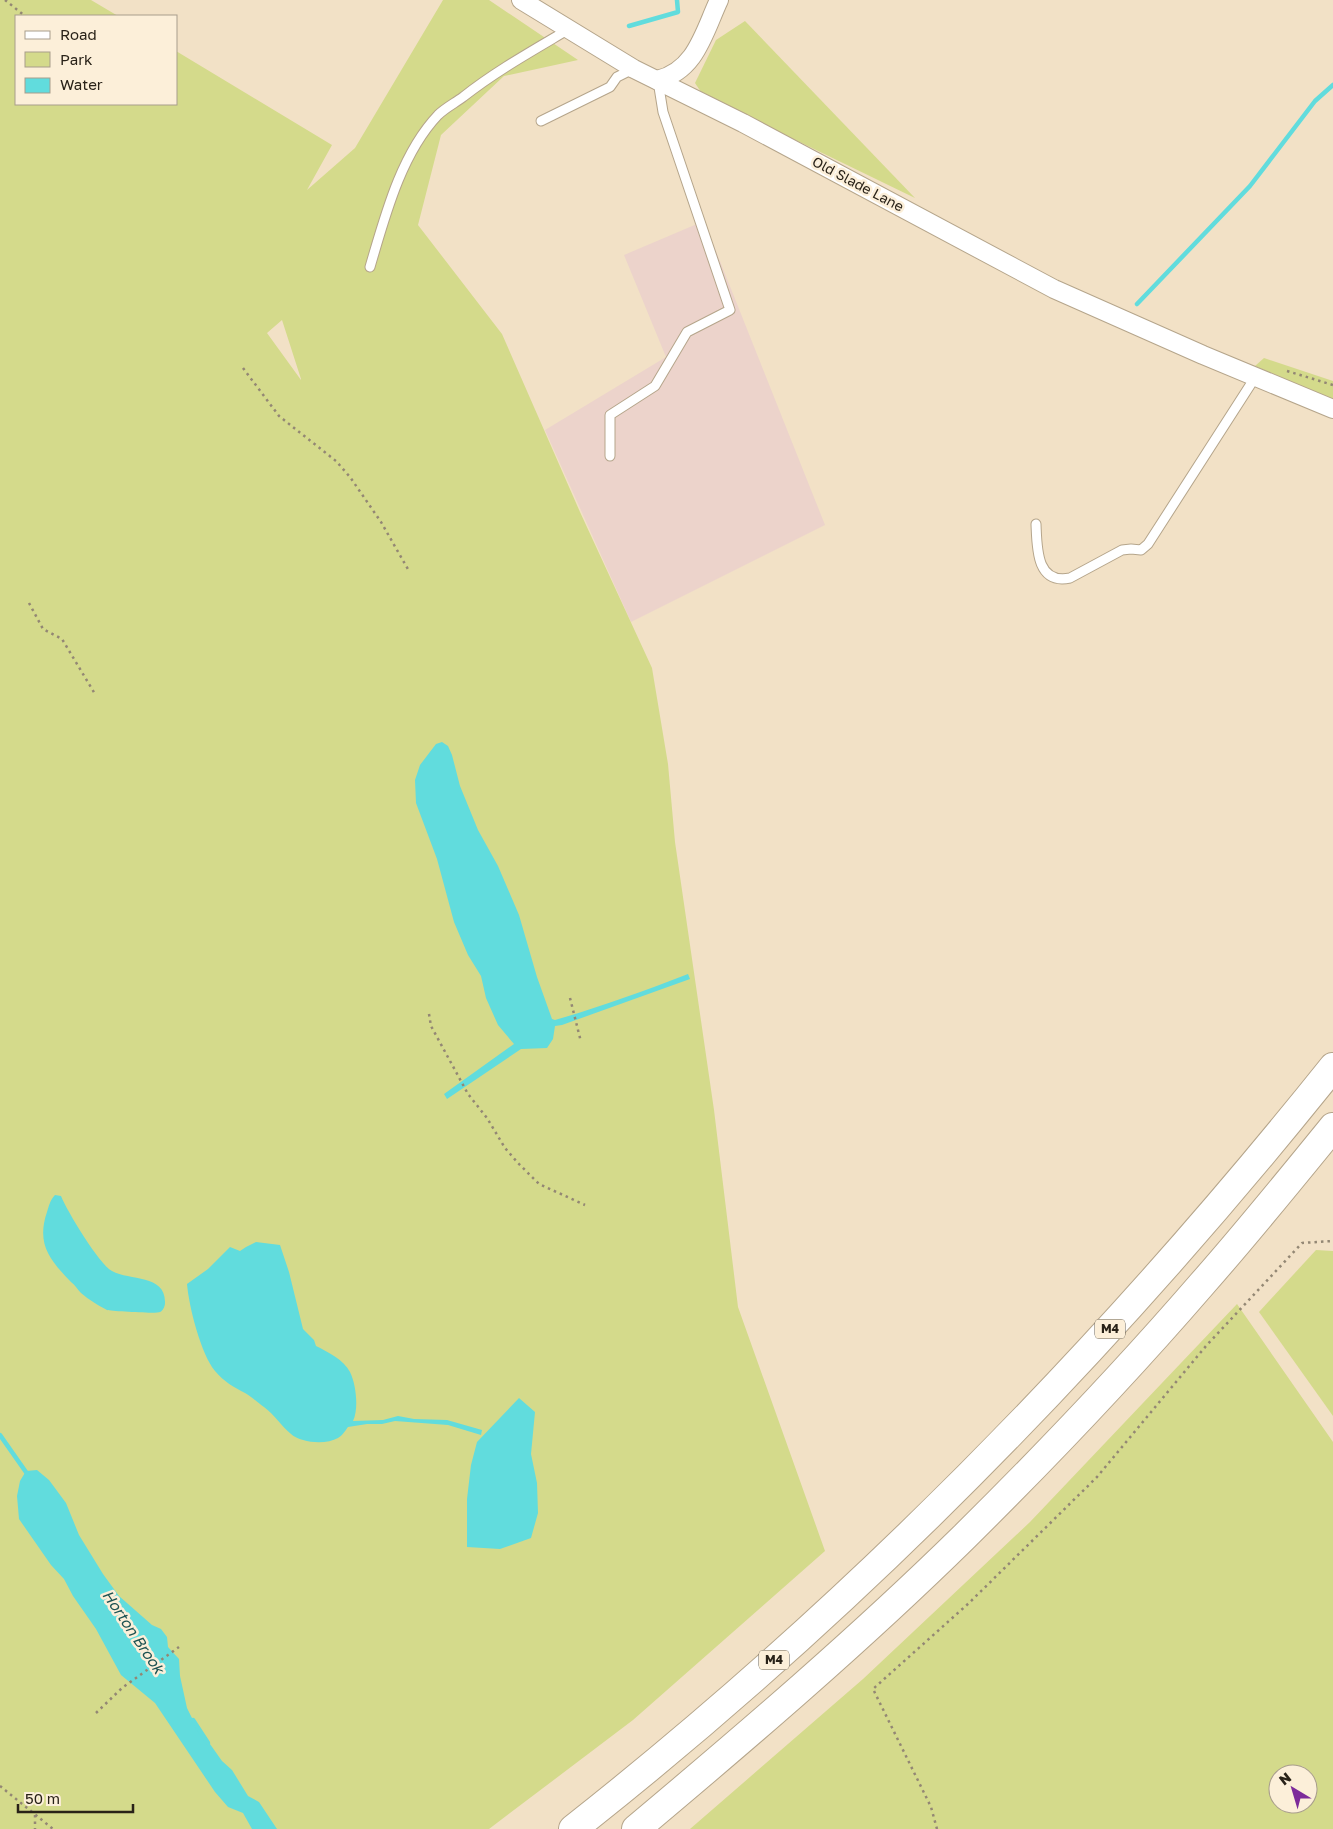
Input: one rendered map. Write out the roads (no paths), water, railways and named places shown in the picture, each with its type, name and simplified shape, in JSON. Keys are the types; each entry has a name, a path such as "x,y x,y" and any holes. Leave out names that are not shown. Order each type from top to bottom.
{"highway":[{"name":"M4","path":"573,1829 775,1660 930,1514 1132,1305 1236,1186 1333,1068"},
{"path":"636,1829 813,1678 900,1598 1025,1475 1098,1400 1202,1285 1333,1127"}],"street":[{"name":"Old Slade Lane","path":"521,0 634,69 752,128 1054,288 1203,355 1333,409"},
{"path":"657,80 667,78 683,68 694,56 718,0"}],"lane":[{"path":"370,267 384,220 407,160 425,131 439,114 498,71 569,29"},
{"path":"541,121 610,87 617,77 634,69"},
{"path":"610,456 610,415 655,386 687,332 730,310 663,112 657,80"},
{"path":"1036,524 1040,561 1050,577 1060,580 1070,578 1122,550 1141,550 1148,544 1256,376"}],"water":[{"path":"442,742 448,746 460,786 478,830 498,866 519,915 537,977 552,1019 555,1020 605,1004 688,974 690,979 555,1026 553,1039 547,1048 521,1049 447,1099 444,1094 514,1044 498,1025 486,998 481,976 468,955 454,922 437,859 416,803 415,780 420,765 436,744"},
{"path":"55,1195 61,1196 84,1236 106,1266 119,1274 146,1280 160,1287 164,1294 165,1303 162,1311 151,1313 107,1310 80,1292 63,1274 47,1251 43,1233 50,1203"},
{"path":"256,1242 280,1245 289,1272 303,1329 314,1340 316,1346 340,1360 350,1372 356,1396 356,1410 353,1421 383,1420 398,1416 414,1419 447,1420 482,1430 481,1435 448,1425 395,1421 348,1427 339,1437 327,1442 307,1441 295,1437 268,1410 222,1378 215,1371 205,1353 193,1317 187,1284 208,1269 230,1247 240,1251"},
{"path":"519,1398 535,1412 531,1454 537,1483 538,1513 531,1538 500,1549 467,1547 467,1499 471,1465 477,1442"},
{"path":"37,1470 49,1480 66,1503 79,1535 119,1596 152,1625 161,1629 167,1637 168,1647 179,1659 180,1676 187,1708 193,1720 222,1761 232,1770 248,1796 259,1802 277,1829 252,1829 243,1813 228,1807 215,1792 155,1703 121,1675 96,1629 73,1596 64,1579 51,1565 19,1519 17,1496 20,1481 26,1471"}],"waterway":[{"path":"629,26 678,12 677,0"},
{"path":"1137,304 1250,186 1315,101 1333,85"},
{"name":"Horton Brook","path":"0,1435 28,1475"},
{"name":"Horton Brook","path":"193,1720 208,1743"}]}
